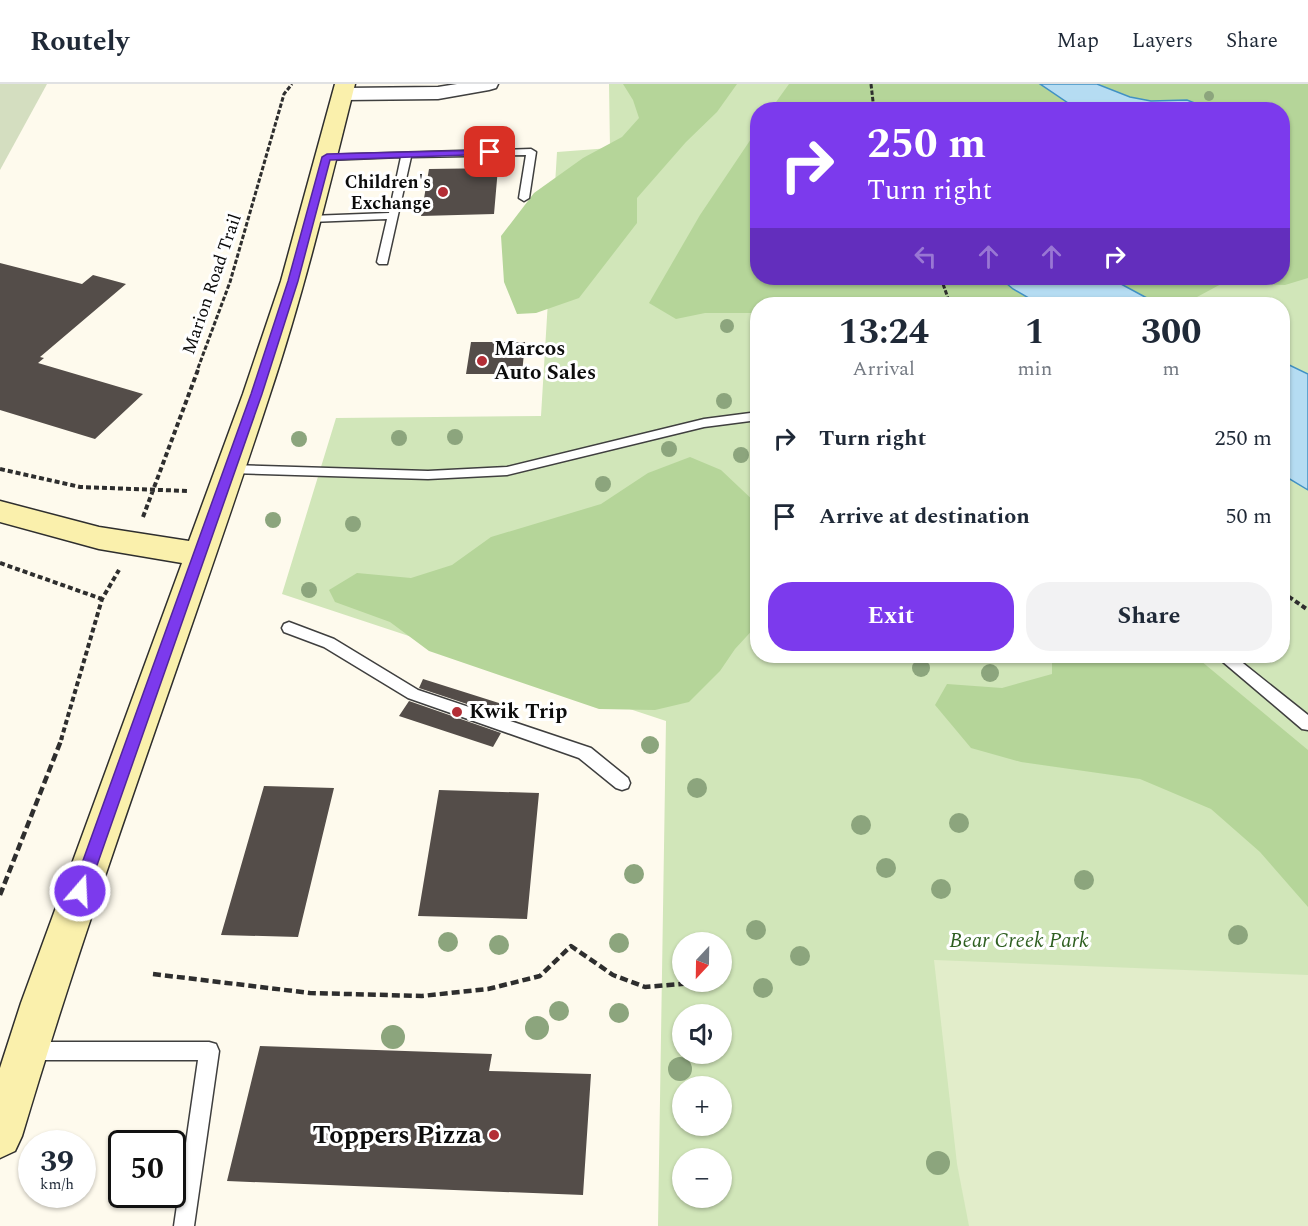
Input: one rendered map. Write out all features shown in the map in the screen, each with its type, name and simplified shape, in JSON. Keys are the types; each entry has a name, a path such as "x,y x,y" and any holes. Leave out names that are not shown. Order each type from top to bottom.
{"main road":[{"path":"0,1136 45,992 231,469 293,281 344,89"},
{"path":"0,511 50,527 115,542 201,554"}],"street":[{"path":"344,89 438,93 489,84"}],"lane":[{"path":"327,157 531,152 524,198"},
{"path":"383,262 407,154"},
{"path":"310,219 394,216"},
{"path":"231,469 428,475 507,471 704,423 750,417"},
{"path":"289,628 329,644 413,694 585,753 622,783"},
{"path":"1233,663 1308,724"},
{"path":"28,1051 209,1051 184,1226"}],"path":[{"name":"Marion Road Trail","path":"0,469 80,488 151,491 230,282 284,94 292,84"},
{"path":"871,84 873,102"},
{"path":"0,563 102,599 82,665 68,723 0,895"},
{"path":"1290,598 1308,610"},
{"path":"153,974 310,993 422,996 488,989 540,976 571,946 613,975 645,987 672,985"}],"green space":[{"path":"0,84 47,84 0,170"},
{"name":"Bear Creek Park","path":"609,84 1308,84 1308,1226 658,1226 666,721 282,594 336,418 541,416 557,152 610,148"},
{"path":"623,84 737,84 717,112 686,142 637,198 637,223 579,298 536,313 517,314 504,282 501,236 534,193 583,158 622,137 639,118 633,100"},
{"path":"789,84 1308,84 1308,278 1290,283 1290,102 776,102"},
{"path":"750,140 750,285 1219,285 1197,297 750,297 750,313 705,313 676,319 649,303 700,215"},
{"path":"690,457 721,470 750,497 750,633 720,671 689,702 655,710 599,709 429,651 390,622 335,602 329,590 357,573 411,578 452,565 491,537 601,504 648,473"},
{"path":"1052,663 1203,663 1308,750 1308,907 1260,852 1211,809 1140,779 1021,762 971,748 935,705 947,684 1002,688 1052,674"},
{"path":"934,960 1308,975 1308,1226 969,1226 957,1164"}],"water":[{"path":"1040,84 1097,84 1130,97 1151,101 1187,100 1192,102 1067,102"},
{"path":"1008,285 1123,285 1145,297 1027,297"},
{"path":"1290,365 1308,374 1308,490 1290,479"}],"building":[{"path":"498,168 494,214 421,216 429,169"},
{"path":"0,263 82,284 93,275 126,284 40,357 44,358 38,363 143,394 95,439 0,410"},
{"path":"471,342 525,342 522,374 466,374"},
{"path":"423,679 515,708 509,718 419,688"},
{"path":"409,701 501,733 493,747 399,716"},
{"path":"264,786 334,788 298,937 221,935"},
{"path":"439,790 539,793 527,919 418,916"},
{"path":"260,1046 492,1054 489,1071 591,1074 583,1195 227,1181"}],"place":[{"name":"Children's Exchange","path":"443,192"},
{"name":"Marcos Auto Sales","path":"482,361"},
{"name":"Kwik Trip","path":"457,712"},
{"name":"Toppers Pizza","path":"494,1135"}],"route":[{"path":"80,891 257,394 293,281 327,157 490,152"}]}
